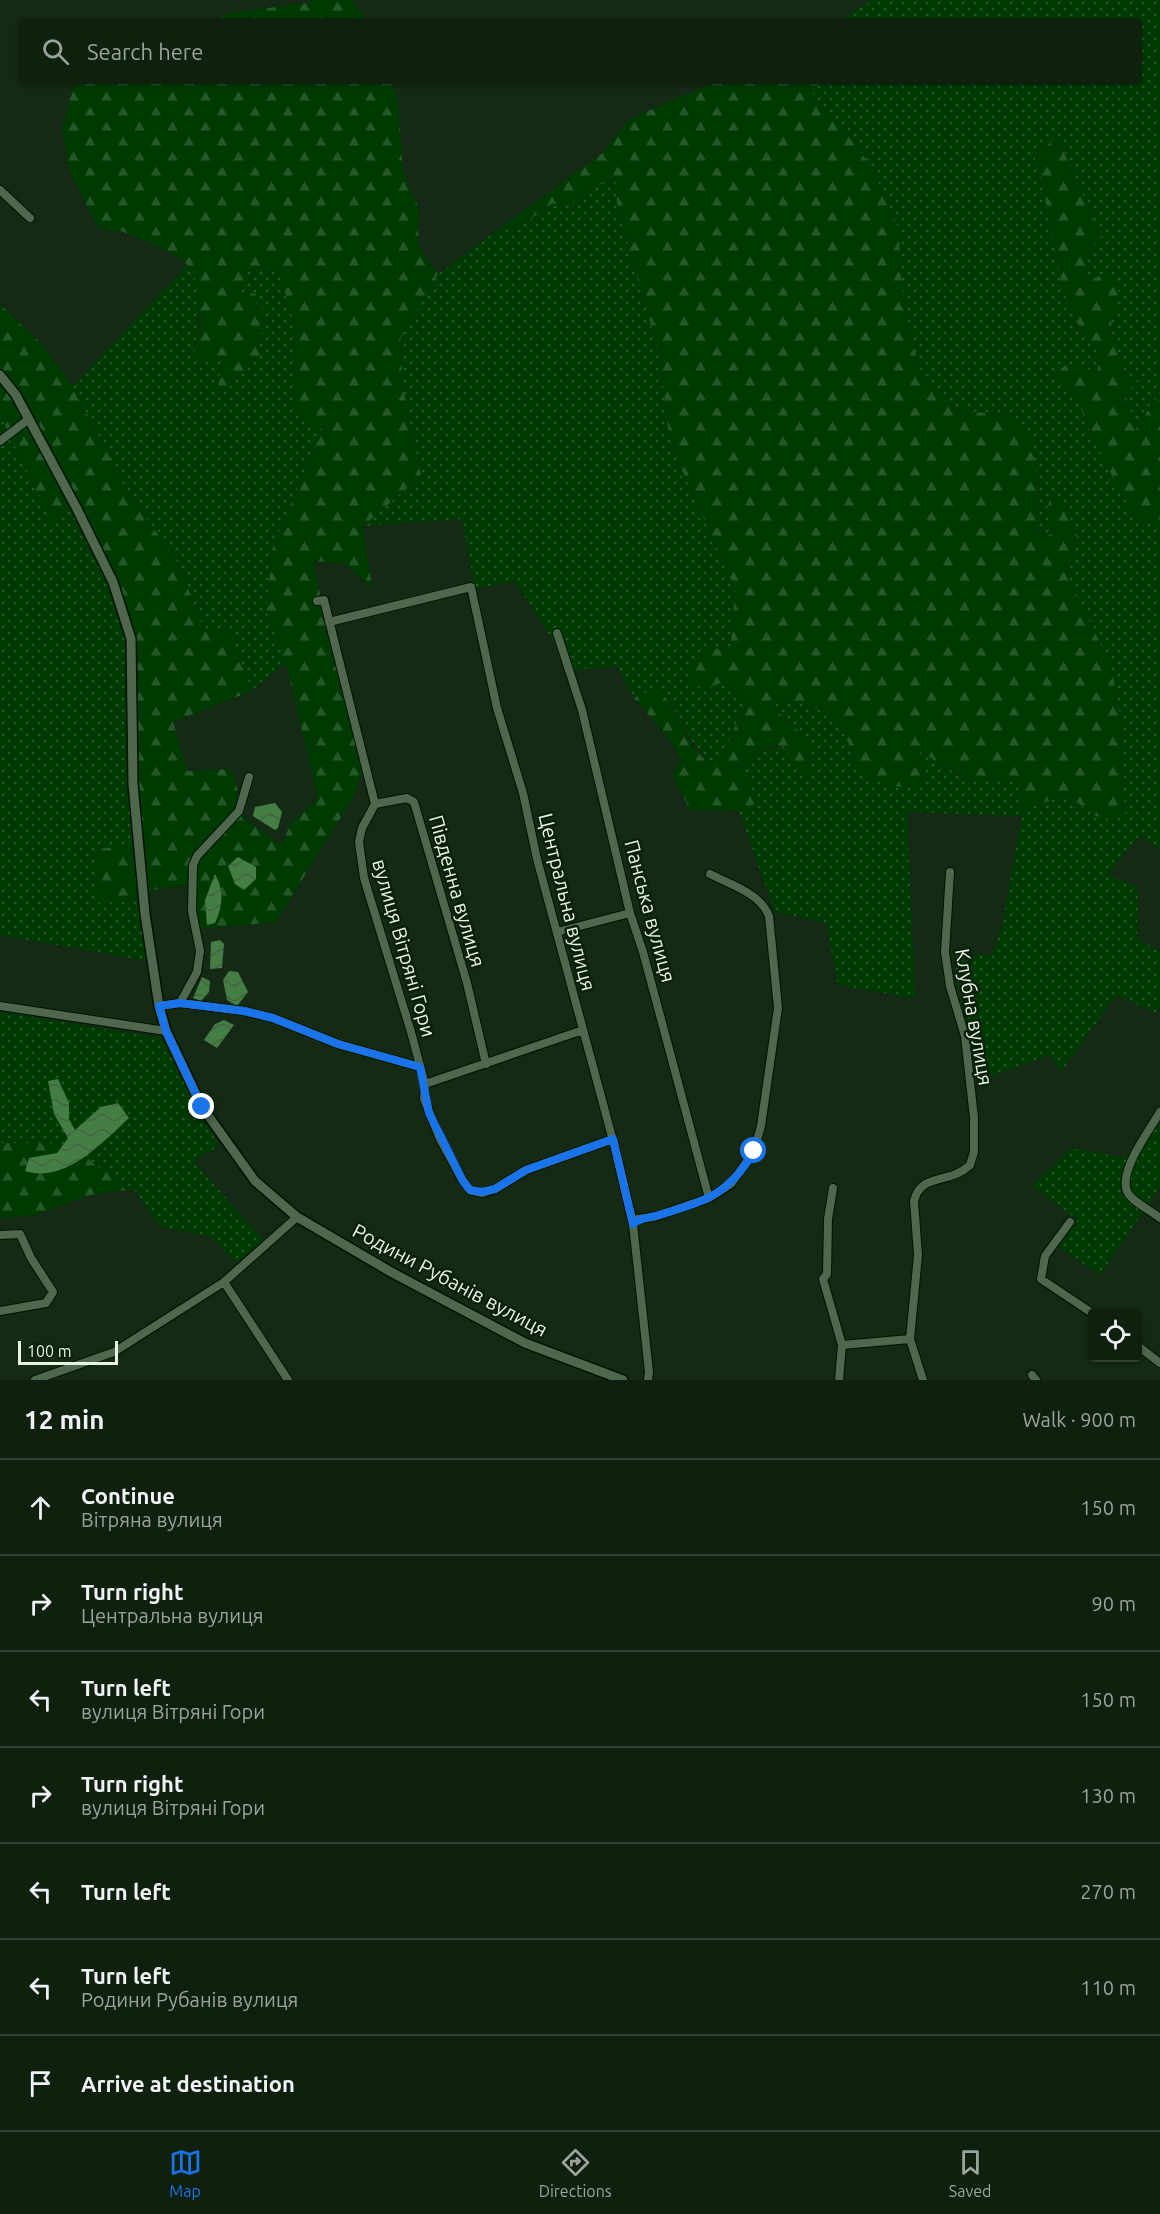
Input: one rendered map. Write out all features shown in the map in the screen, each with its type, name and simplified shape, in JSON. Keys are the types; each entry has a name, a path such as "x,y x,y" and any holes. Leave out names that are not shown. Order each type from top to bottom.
{"street":[{"path":"0,190 30,218"},
{"name":"Родини Рубанів вулиця","path":"0,375 16,395 113,582 131,639 133,784 145,914 159,1006 166,1031 202,1107 255,1181 297,1217 391,1272 525,1344 623,1380"},
{"path":"0,441 29,419"},
{"name":"Центральна вулиця","path":"329,622 471,587 497,708 523,793 556,932 613,1139 633,1224 648,1380"},
{"path":"317,601 324,600 375,804"},
{"name":"Панська вулиця","path":"557,633 582,710 630,913 644,952 709,1198"},
{"path":"180,1003 197,972 200,951 192,911 193,865 197,856 239,811 249,777"},
{"name":"Південна вулиця","path":"375,804 407,798 414,802 467,984 486,1064"},
{"name":"вулиця Вітряні Гори","path":"375,804 362,828 359,842 370,904 425,1084 424,1099 463,1181 470,1190 482,1192 495,1189 526,1170 613,1139"},
{"name":"Клубна вулиця","path":"923,1380 910,1340 916,1284 916,1192 928,1182 954,1177 963,1172 970,1165 974,1152 974,1118 965,1036 950,987 945,952 950,872"},
{"path":"633,1224 637,1220 654,1217 709,1198 732,1184 754,1151 761,1126 778,1008 769,916 765,906 745,891 710,874"},
{"path":"556,932 630,913"},
{"path":"159,1006 180,1003 244,1011 273,1018 338,1044 420,1067"},
{"path":"0,1006 166,1031"},
{"path":"425,1084 583,1030"},
{"path":"1160,1112 1127,1171 1125,1183 1129,1195 1160,1218"},
{"path":"833,1188 828,1219 827,1274 823,1279 842,1346 839,1380"},
{"path":"35,1380 114,1352 224,1281 297,1217"},
{"path":"1070,1222 1045,1256 1041,1279 1088,1309"},
{"path":"0,1235 20,1234 31,1258 53,1292 46,1304 0,1311"},
{"path":"224,1281 288,1380"},
{"path":"842,1346 910,1340"},
{"path":"1142,1350 1160,1363"}],"green space":[{"path":"311,0 352,0 365,18 219,18 228,13 308,3"},
{"path":"872,0 1160,0 1160,400 1152,399 1138,435 1125,394 1141,376 1128,376 1113,349 1111,312 1088,283 1085,255 1101,237 1058,137 1033,159 1040,173 1064,293 1078,324 1100,351 1097,375 1085,367 1057,373 1079,405 1088,428 1157,520 1160,519 1160,849 1139,836 1107,875 1138,887 1137,938 1160,952 1160,1007 1155,1013 1116,995 1061,1072 1051,1055 973,1082 953,954 992,955 1002,927 1022,816 907,812 915,998 838,985 826,923 775,912 739,811 758,803 742,768 757,753 784,746 794,726 769,702 803,703 819,710 834,722 846,736 853,752 919,751 960,776 1018,779 1021,810 1069,795 1093,815 1125,815 1121,720 1111,667 1068,577 1077,536 1062,497 1052,533 1045,537 1036,534 1040,498 1038,477 1009,416 953,409 936,396 920,369 909,330 900,270 899,229 871,166 833,115 810,99 818,84 1142,84 1142,18 844,18"},
{"path":"74,84 392,84 398,99 403,172 419,209 418,246 438,274 400,339 403,388 421,476 363,526 372,588 345,564 314,561 326,629 364,763 354,796 276,922 197,929 189,885 152,890 144,901 95,903 96,849 139,845 131,639 113,582 76,507 51,521 0,415 0,304 40,342 73,386 125,488 178,563 204,629 229,631 252,691 173,722 187,771 232,769 245,819 282,845 291,822 318,799 286,663 266,611 273,546 322,430 294,407 293,379 297,335 279,270 241,268 247,281 241,292 256,294 256,304 261,306 264,328 258,340 260,354 238,378 217,395 221,361 204,361 195,357 200,312 198,289 191,270 178,258 158,247 118,230 113,232 98,227 70,172 62,129"},
{"path":"711,84 818,84 810,99 833,115 871,166 899,229 900,270 909,330 920,369 936,395 953,409 1009,416 1030,436 1040,498 1036,534 1045,537 1052,533 1046,512 1050,499 1062,497 1077,535 1068,577 1111,666 1121,720 1125,815 1108,819 1101,818 1088,811 1069,795 1021,810 1018,779 966,778 920,752 925,784 903,787 885,784 850,764 849,744 830,718 803,703 787,702 770,702 808,743 811,765 806,781 784,746 772,747 756,755 742,767 758,803 739,811 690,810 672,774 681,761 668,737 634,698 645,693 660,692 670,704 691,743 713,768 724,752 747,701 727,680 705,690 691,683 690,673 699,652 731,646 735,588 676,457 668,428 659,353 618,211 615,175 564,207 553,203 508,235 508,222 604,152 629,119"},
{"path":"1057,136 1101,237 1085,255 1088,283 1104,273 1113,279 1120,294 1112,316 1112,336 1114,346 1128,376 1141,375 1125,395 1138,434 1152,399 1160,400 1160,519 1140,527 1108,468 1079,405 1056,373 1067,364 1085,367 1097,374 1100,351 1078,324 1064,293 1040,173 1033,159"},
{"path":"615,175 618,211 659,353 668,428 676,457 735,588 731,646 720,646 727,679 747,701 724,753 713,769 681,726 673,705 645,693 634,698 617,666 572,670 515,581 475,589 462,519 363,526 421,476 403,388 400,339 438,274 508,222 508,235 553,203 564,207"},
{"path":"187,265 196,282 198,293 199,317 194,348 204,361 260,354 256,304 240,292 241,268 280,270 297,335 293,379 294,407 322,429 273,546 266,611 286,663 252,691 229,632 204,629 178,563 125,488 73,386"},
{"path":"0,415 51,520 76,507 95,546 131,639 139,845 95,902 144,901 148,961 0,935"},
{"path":"0,1012 161,1038 219,1146 193,1161 263,1240 236,1263 212,1237 159,1226 134,1189 94,1164 74,1144 0,1143"},
{"path":"1160,1107 1160,1187 1100,1275 1057,1246 1078,1220 1032,1186 1071,1148 1125,1158"},
{"path":"0,1143 74,1144 94,1164 134,1189 90,1195 35,1215 0,1218"}],"water":[{"path":"275,803 282,812 278,828 275,830 253,816 255,807"},
{"path":"238,857 256,867 256,879 244,890 235,884 228,866"},
{"path":"215,874 220,886 221,904 215,923 207,925 205,900"},
{"path":"220,940 224,944 222,968 210,969 211,942"},
{"path":"229,971 238,972 248,992 237,1006 227,1000 223,980"},
{"path":"202,977 210,981 209,992 201,1001 193,998"},
{"path":"224,1020 234,1025 217,1048 204,1040 215,1024"},
{"path":"58,1079 69,1103 69,1119 75,1130 101,1107 118,1103 129,1118 95,1149 69,1166 54,1172 25,1171 29,1158 57,1153 68,1138 54,1114 48,1081"}],"route":[{"path":"202,1107 166,1031 159,1006 180,1003 244,1011 273,1018 338,1044 400,1059 420,1067 425,1084 424,1099 429,1113 440,1139 470,1190 482,1192 495,1189 526,1170 613,1139 633,1224 637,1220 684,1208 709,1198 732,1184 754,1151"}]}
